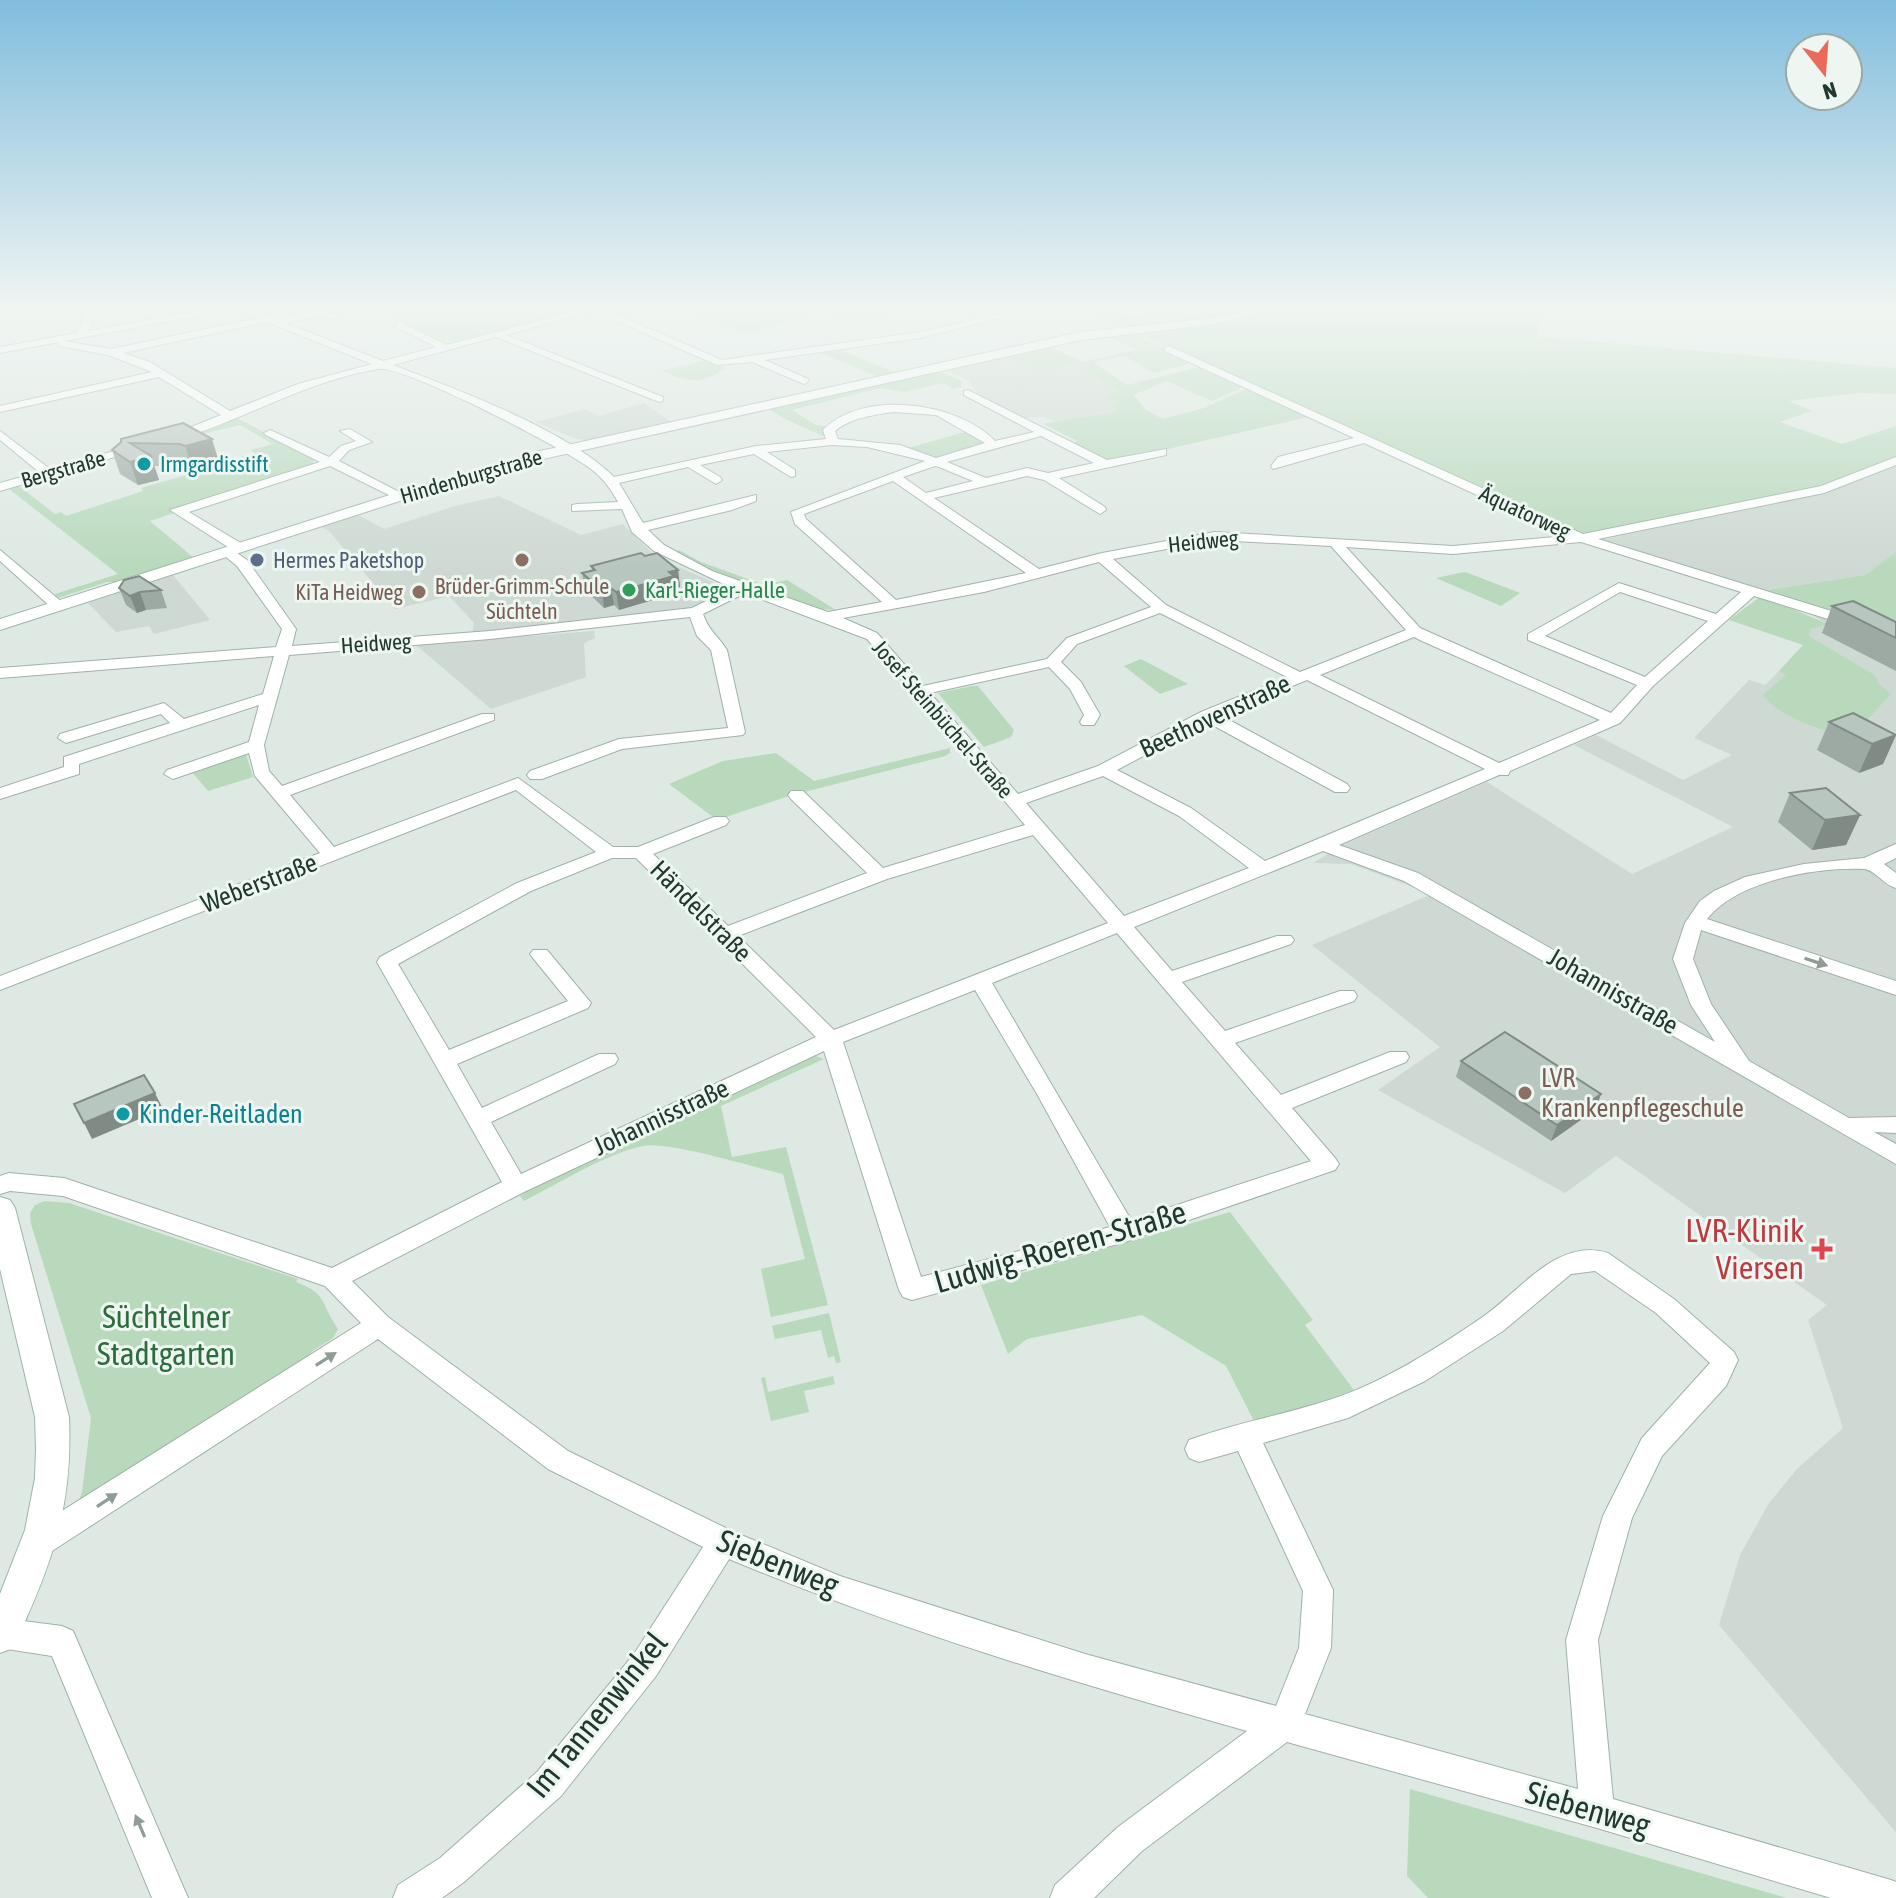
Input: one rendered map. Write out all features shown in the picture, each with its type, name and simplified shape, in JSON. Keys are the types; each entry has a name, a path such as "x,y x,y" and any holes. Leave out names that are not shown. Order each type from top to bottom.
{"main road":[{"name":"Hindenburgstraße","path":"0,625 486,469 816,395"},
{"path":"1,1634 41,1541 50,1502 54,1453 52,1417 2,1217"}],"street":[{"path":"0,409 65,395"},
{"path":"196,395 231,416"},
{"name":"Bergstraße","path":"0,487 187,434 282,395"},
{"path":"460,395 569,449 611,481 627,505 637,529 697,512 728,507 752,498"},
{"path":"648,395 659,399"},
{"path":"971,395 1107,465"},
{"name":"Äquatorweg","path":"1268,395 1582,538 1896,636"},
{"path":"833,442 829,430 842,420 891,409 921,408 936,410 989,440 992,445"},
{"path":"317,456 366,442 346,431"},
{"path":"270,433 401,496"},
{"path":"0,434 49,474"},
{"path":"894,606 796,517 797,512 934,462 1036,435"},
{"path":"1277,466 1282,460 1364,439"},
{"path":"611,481 758,451 833,442 899,449 985,482"},
{"path":"331,855 261,772 256,745 284,649 289,629 287,623 233,550 178,510 331,462 345,448"},
{"path":"758,451 791,473"},
{"path":"1048,477 1162,452"},
{"name":"Heidweg","path":"831,616 894,606 1102,557 1215,536 1453,550 1582,538 1824,489 1896,461"},
{"path":"692,465 716,480"},
{"path":"923,497 1027,472 1048,477 1100,510"},
{"path":"893,476 1037,574"},
{"path":"577,508 627,505"},
{"name":"Josef-Steinbüchel-Straße","path":"637,529 680,561 831,616 872,636 1327,1164 1321,1166"},
{"path":"1335,542 1415,631 1614,720"},
{"path":"6,549 58,606"},
{"path":"1102,557 1161,608 1502,771"},
{"name":"Heidweg","path":"0,673 490,635 695,612 746,587"},
{"path":"1647,683 1533,637 1619,587 1718,620"},
{"name":"Johannisstraße","path":"334,1279 516,1186 831,1039 1323,845 1502,771 1614,720 1647,683 1751,591"},
{"path":"920,691 1052,662 1072,641 1161,608"},
{"name":"Weberstraße","path":"0,983 619,744 737,732 719,650 714,642 704,636 695,612"},
{"name":"Beethovenstraße","path":"1015,801 1104,770 1207,715 1415,631"},
{"path":"1052,662 1066,672 1088,704 1092,715 1088,722"},
{"path":"0,794 73,770 70,761 268,697"},
{"path":"66,738 164,708 180,724"},
{"path":"1207,715 1341,788"},
{"path":"278,794 488,717"},
{"path":"173,774 256,745"},
{"path":"1104,770 1185,812 1263,869"},
{"path":"516,1186 387,962 524,887 609,853 527,779"},
{"path":"797,795 880,875"},
{"path":"641,852 720,821"},
{"path":"725,934 880,875 1036,828"},
{"name":"Johannisstraße","path":"1323,845 1411,877 1896,1155"},
{"path":"1743,1066 1701,1005 1683,959 1696,922 1722,894 1747,883 1821,867 1873,864 1896,850"},
{"name":"Händelstraße","path":"609,853 641,852 831,1039"},
{"path":"1873,864 1896,882"},
{"path":"1696,922 1896,988"},
{"path":"1167,980 1284,940"},
{"path":"444,1061 581,1003 540,954"},
{"path":"980,980 1048,1093 1125,1232"},
{"path":"1220,1041 1347,996"},
{"name":"Ludwig-Roeren-Straße","path":"831,1039 912,1290 1125,1232 1321,1166"},
{"path":"1276,1106 1398,1057"},
{"path":"478,1119 607,1059"},
{"path":"1848,1126 1896,1125"},
{"path":"0,1185 9,1182 64,1187 334,1279"},
{"path":"1199,1449 1338,1410 1415,1373 1494,1323 1564,1265 1599,1260 1665,1306 1725,1360 1716,1378 1652,1447 1618,1516 1582,1640 1597,1811"},
{"name":"Siebenweg","path":"334,1279 379,1325 558,1460 723,1542 839,1590 1085,1670 1597,1811 1891,1898"},
{"path":"41,1541 379,1325"},
{"path":"1068,1898 1130,1839 1285,1723 1315,1648 1318,1590 1246,1438"},
{"name":"Im Tannenwinkel","path":"411,1898 452,1870 549,1784 645,1665 723,1542"},
{"path":"1,1634 62,1642 170,1898"}],"shaded area":[{"path":"978,395 1115,395 1108,397 1120,403 1120,411 1089,419 1054,421 1044,417 1024,418"},
{"path":"644,403 671,422 586,440 573,438 536,422 585,409 598,416"},
{"path":"1896,465 1896,552 1865,575 1761,591 1601,540 1828,491"},
{"name":"Brüder-Grimm-Schule Süchteln","path":"499,496 581,535 623,524 656,557 726,588 726,592 703,604 675,611 472,633 474,623 449,596 395,609 329,531 321,527 358,515 384,529 455,506"},
{"path":"173,575 210,620 154,634 149,626 116,632 88,603"},
{"name":"LVR-Klinik Viersen","path":"1812,615 1896,638 1896,1832 1719,1625 1740,1555 1769,1503 1797,1469 1843,1428 1808,1320 1827,1305 1616,1156 1565,1193 1378,1090 1440,1047 1312,945 1432,894 1351,864 1313,863 1343,845 1487,782 1632,874 1733,827 1574,745 1596,735 1683,780 1732,755 1694,738 1749,680 1765,685 1779,671 1879,684 1875,675 1809,636 1811,629 1827,624"},
{"path":"594,631 595,638 584,643 586,677 491,709 416,645"}],"green space":[{"path":"837,395 854,395 792,410 816,425 826,426 825,437 770,410"},
{"path":"1135,395 1146,410 1163,419 1204,408 1233,395 1266,395 1313,416 1111,462 1072,444 1077,441 1044,424 1119,411 1111,405 1118,402 1106,397"},
{"path":"1197,395 1226,395 1212,401"},
{"path":"1274,395 1844,395 1789,401 1812,411 1780,422 1842,444 1896,426 1896,458 1805,491 1588,535"},
{"path":"237,418 315,459 309,468 150,521 194,558 58,598 55,594 118,574 9,489 19,486 55,514 61,512 66,516 143,491 141,488 228,463 254,453 251,450 273,444 240,425 194,436"},
{"path":"968,431 986,443 939,458 908,448"},
{"path":"679,550 701,562 765,585 787,580 836,610 823,609 703,567 674,552"},
{"path":"1896,552 1896,634 1761,591 1865,575"},
{"path":"1464,572 1520,593 1501,606 1436,578"},
{"path":"1761,596 1828,624 1811,629 1809,636 1875,675 1879,684 1891,694 1852,736 1791,717 1763,695 1786,675 1779,671 1803,645 1729,620"},
{"path":"1141,659 1188,684 1160,694 1124,666"},
{"path":"978,686 1014,730 1011,737 984,747 938,693"},
{"path":"950,748 950,753 945,756 789,796 717,820 669,784 723,761 776,753 814,781"},
{"path":"239,753 246,754 253,777 208,791 192,772"},
{"path":"810,1054 824,1059 721,1106 732,1157 786,1147 828,1305 771,1317 761,1269 805,1259 783,1174 671,1147 643,1146 599,1162 524,1201 520,1196 551,1176"},
{"name":"Süchtelner Stadtgarten","path":"45,1201 69,1203 298,1279 296,1282 319,1295 338,1329 333,1338 311,1352 313,1355 79,1501 91,1418 31,1224 30,1213 35,1205"},
{"path":"1230,1212 1313,1320 1305,1325 1354,1390 1257,1427 1226,1366 1142,1315 1027,1339 1008,1354 981,1285"},
{"path":"829,1313 841,1362 836,1363 834,1356 828,1358 821,1330 775,1339 772,1326"},
{"path":"833,1376 835,1384 804,1391 809,1412 771,1421 761,1378 765,1377 768,1392"},
{"path":"1410,1789 1787,1898 1428,1898 1407,1876"}],"building":[{"path":"183,423 212,439 185,446 130,443 151,456 130,462 112,450 121,439"},
{"path":"641,553 645,556 657,553 678,570 669,572 674,576 616,592 611,588 602,590 582,573 595,570 591,566"},
{"path":"139,576 161,590 130,596 119,588 124,580"},
{"path":"1853,601 1896,622 1896,638 1832,606"},
{"path":"1853,713 1896,735 1872,744 1829,722"},
{"path":"1826,788 1860,815 1825,820 1790,793"},
{"name":"LVR Krankenpflegeschule","path":"1505,1032 1601,1094 1557,1125 1461,1061"},
{"path":"144,1075 155,1093 84,1123 74,1104"}],"place":[{"name":"Irmgardisstift","path":"144,464"},
{"name":"Hermes Paketshop","path":"257,560"},
{"name":"Brüder-Grimm-Schule Süchteln","path":"522,560"},
{"name":"Karl-Rieger-Halle","path":"629,590"},
{"name":"KiTa Heidweg","path":"419,592"},
{"name":"LVR Krankenpflegeschule","path":"1525,1093"},
{"name":"Kinder-Reitladen","path":"123,1114"},
{"name":"LVR-Klinik Viersen","path":"1822,1249"}]}
